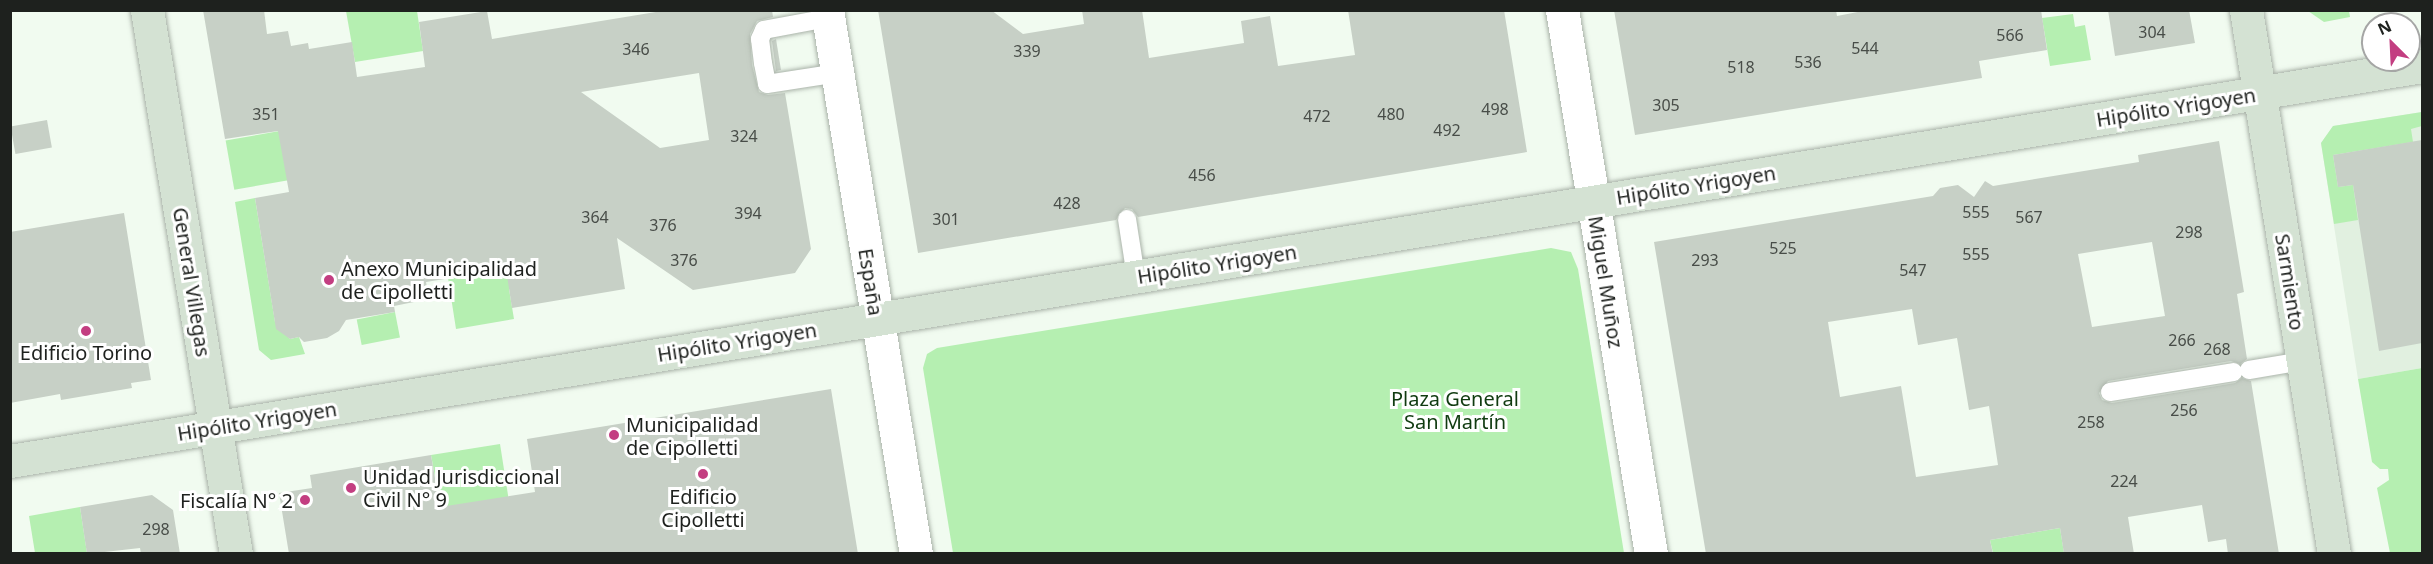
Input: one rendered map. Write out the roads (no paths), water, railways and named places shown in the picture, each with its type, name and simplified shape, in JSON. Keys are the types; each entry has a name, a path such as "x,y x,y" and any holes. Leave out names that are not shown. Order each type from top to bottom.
{"street":[{"name":"General Villegas","path":"147,10 236,554"},
{"name":"Miguel Muñoz","path":"1562,10 1651,554"},
{"name":"Sarmiento","path":"2246,10 2334,554"},
{"name":"España","path":"828,14 916,554"},
{"name":"Hipólito Yrigoyen","path":"10,461 2422,66"}],"lane":[{"path":"828,14 764,30 760,39 765,74 767,84 838,73"},
{"path":"1127,219 1136,277"},
{"path":"2110,392 2303,361"}],"place":[{"name":"Anexo Municipalidad de Cipolletti","path":"329,280"},
{"name":"Edificio Torino","path":"86,331"},
{"name":"Municipalidad de Cipolletti","path":"614,435"},
{"name":"Edificio Cipolletti","path":"703,474"},
{"name":"Unidad Jurisdiccional Civil N° 9","path":"351,488"},
{"name":"Fiscalía N° 2","path":"305,500"}],"park label":[{"name":"Plaza General San Martín","path":"1455,410"}]}
